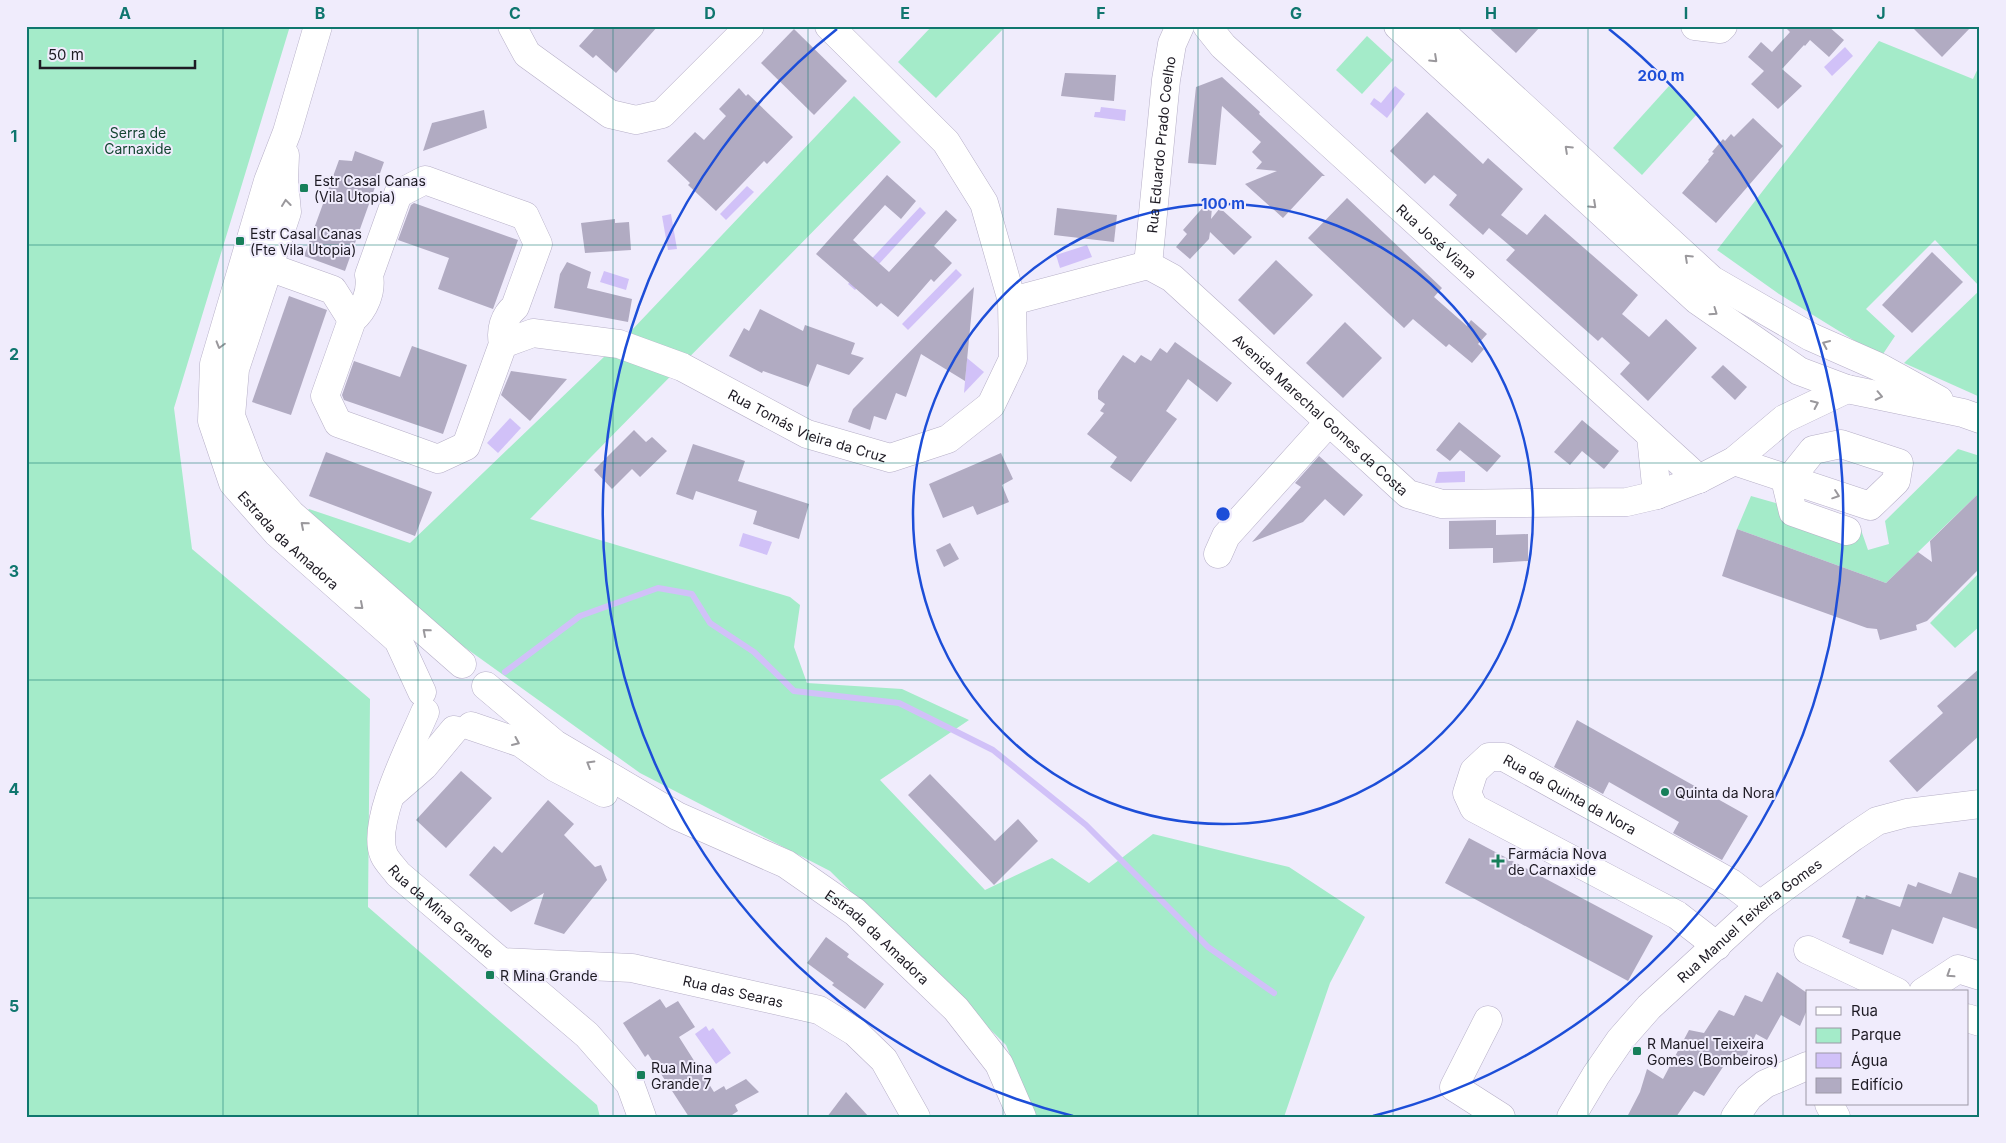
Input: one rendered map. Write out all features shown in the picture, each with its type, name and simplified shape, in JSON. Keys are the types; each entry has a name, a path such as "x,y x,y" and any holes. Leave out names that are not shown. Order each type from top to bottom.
{"street":[{"name":"Estrada da Amadora","path":"318,26 287,132 262,201 214,364 212,421 233,483 277,533 398,640 424,702"},
{"path":"512,26 526,54 610,114 636,120 662,114 750,26"},
{"name":"Rua Tomás Vieira da Cruz","path":"533,333 619,344 682,367 807,434 890,458 948,439 991,405 1014,359 1012,301 984,203 946,142 829,26"},
{"path":"1398,26 1697,300 1800,372 1847,389 1971,416"},
{"path":"1695,26 1720,29 1723,26"},
{"path":"1439,28 1712,280 1811,337 1879,367 1971,416"},
{"name":"Rua José Viana","path":"1176,35 1215,36 1699,479"},
{"name":"Rua Eduardo Prado Coelho","path":"1148,266 1166,80 1176,35"},
{"name":"Estrada da Amadora","path":"287,132 284,180 287,212 234,369 231,416 251,468 292,514 462,664"},
{"path":"426,180 525,216 538,244 516,308 508,313 500,334 503,344 466,446 438,458 338,423 325,396 352,320 361,312 370,285 369,274 398,194 426,180"},
{"path":"262,201 268,222 259,253 269,267 333,290 352,320"},
{"path":"1012,301 1148,266"},
{"name":"Avenida Marechal Gomes da Costa","path":"1148,266 1172,278 1408,494 1442,504 1626,502 1657,495 1699,479 1734,461 1784,419 1847,389"},
{"path":"228,317 244,300 252,276 269,267"},
{"path":"333,290 369,274"},
{"path":"503,344 533,333 516,308"},
{"path":"1800,372 1879,367"},
{"path":"1784,419 1800,372"},
{"path":"1218,554 1226,536 1329,422"},
{"path":"1651,436 1657,495"},
{"path":"1734,461 1787,480 1793,512 1847,532"},
{"path":"390,796 424,766 462,728 480,718 486,709 488,698 486,686 481,676 473,669 462,664 451,664 441,667 432,673 425,682 424,702 437,725 462,728"},
{"name":"Estrada da Amadora","path":"486,686 554,744 677,816 786,864 856,912 956,1009 999,1064 1022,1117"},
{"name":"Rua da Mina Grande","path":"424,702 390,796 381,834 384,854 398,874 588,1035 630,1084 642,1117"},
{"name":"Estrada da Amadora","path":"462,728 520,743 556,768 625,803 677,816"},
{"name":"Rua da Quinta da Nora","path":"1717,946 1677,914 1474,808 1467,793 1474,772 1489,757 1504,757 1731,884 1760,906"},
{"name":"Rua Manuel Teixeira Gomes","path":"1571,1117 1596,1075 1626,1034 1649,1007 1760,906 1853,837 1877,822 1908,813 1980,804"},
{"path":"1808,950 1893,990"},
{"name":"Rua das Searas","path":"500,962 632,968 819,1010 855,1032 884,1060 916,1117"},
{"path":"1926,990 1958,969 1980,976"},
{"path":"1968,1018 1980,1022"},
{"path":"1488,1020 1454,1087 1501,1117"},
{"path":"1735,1117 1749,1097 1765,1084 1800,1077"}],"green space":[{"name":"Serra de Carnaxide","path":"26,26 290,26 174,408 192,549 370,699 368,907 597,1105 600,1117 26,1117"},
{"path":"932,26 1006,26 936,98 898,62"},
{"path":"1367,36 1393,60 1362,94 1336,70"},
{"path":"1879,41 1973,79 1980,64 1980,287 1935,240 1866,309 1895,336 1881,357 1779,294 1717,250"},
{"path":"1669,86 1698,113 1642,175 1613,148"},
{"path":"854,96 901,142 530,519 790,597 800,605 794,647 807,683 902,689 969,720 880,780 985,890 1052,858 1089,883 1153,834 1289,867 1365,917 1330,983 1284,1117 1035,1117 1006,1045 830,871 640,773 428,621 305,513 309,509 410,543 630,332"},
{"path":"1980,290 1980,397 1904,363"},
{"path":"1958,449 1980,456 1980,492 1886,583 1737,529 1751,496 1860,527 1868,550 1889,544 1885,521"},
{"path":"1980,572 1980,626 1955,648 1930,623"}],"water":[{"path":"1845,47 1853,56 1832,76 1824,67"},
{"path":"1395,86 1405,94 1387,118 1370,104 1374,98 1381,103"},
{"path":"1101,107 1126,110 1125,121 1094,117 1095,112 1100,112"},
{"path":"747,186 754,192 726,220 720,214"},
{"path":"920,207 926,213 855,290 848,284"},
{"path":"671,214 677,249 668,250 662,216"},
{"path":"1087,245 1092,257 1060,268 1056,255"},
{"path":"956,269 962,275 908,330 902,324"},
{"path":"604,271 629,279 626,290 600,282"},
{"path":"967,358 984,372 964,393"},
{"path":"510,418 521,428 498,453 487,443"},
{"path":"1465,471 1465,482 1435,483 1438,472"},
{"path":"743,533 772,542 767,555 739,546"},
{"path":"706,1026 709,1031 713,1028 731,1053 716,1064 695,1034"}],"building":[{"path":"597,26 658,26 616,73 596,55 593,58 579,46"},
{"path":"1487,26 1541,26 1516,53"},
{"path":"1784,26 1828,26 1844,40 1829,57 1810,40 1804,45 1782,69 1802,86 1778,109 1751,84 1764,71 1748,57 1761,42 1772,52 1790,32"},
{"path":"1911,26 1972,26 1942,57"},
{"path":"794,29 847,81 814,115 761,63"},
{"path":"1065,73 1116,75 1114,101 1061,96"},
{"path":"1222,77 1325,176 1322,176 1283,218 1245,184 1277,171 1256,169 1262,162 1252,152 1261,142 1222,106 1216,165 1188,163 1196,87"},
{"path":"739,88 746,96 748,94 793,137 767,164 764,161 716,211 688,185 690,183 667,161 695,132 704,140 726,116 719,109"},
{"path":"484,110 487,128 423,151 432,123"},
{"path":"1427,112 1483,164 1488,158 1523,189 1501,215 1527,235 1545,214 1638,295 1622,314 1649,337 1666,319 1697,348 1648,401 1620,374 1630,363 1602,337 1598,341 1506,260 1515,250 1489,228 1483,235 1449,205 1457,195 1434,175 1425,184 1390,151"},
{"path":"1753,118 1783,146 1716,223 1682,193 1709,161 1714,153 1712,152 1723,139 1725,141 1731,134 1734,137"},
{"path":"355,151 384,162 345,271 304,256 339,160 352,161"},
{"path":"887,175 916,201 901,219 885,205 853,240 889,272 946,210 957,220 934,246 952,263 934,282 931,279 898,317 881,303 877,307 816,254"},
{"path":"1213,196 1211,219 1220,208 1252,237 1234,255 1210,232 1209,239 1190,259 1176,247 1187,234 1183,230"},
{"path":"1347,198 1442,288 1434,297 1467,326 1471,320 1487,334 1478,344 1484,349 1472,363 1449,344 1446,347 1413,319 1404,328 1308,238"},
{"path":"414,203 518,240 493,309 438,289 449,258 398,240 411,205"},
{"path":"1057,208 1117,215 1114,242 1054,235"},
{"path":"615,219 615,223 629,222 631,250 585,253 581,223"},
{"path":"1932,252 1963,282 1912,333 1882,305"},
{"path":"1276,260 1313,295 1274,335 1238,300"},
{"path":"567,262 591,272 587,288 632,299 628,322 554,308 560,274"},
{"path":"974,287 965,381 921,354 906,397 896,393 886,420 874,416 870,430 848,422 853,409"},
{"path":"289,296 327,310 291,415 252,402"},
{"path":"760,309 803,331 805,325 855,343 851,354 864,358 849,375 817,364 808,387 763,371 762,373 729,356 744,328 749,331"},
{"path":"1345,322 1382,358 1343,398 1306,363"},
{"path":"1175,342 1232,383 1217,402 1188,379 1166,411 1177,419 1131,482 1110,467 1117,457 1087,434 1104,413 1100,411 1105,404 1098,399 1098,391 1123,355 1135,363 1141,355 1151,361 1160,348 1167,353"},
{"path":"412,346 467,365 443,434 344,400 342,395 354,361 400,377"},
{"path":"1723,365 1747,387 1735,400 1711,377"},
{"path":"511,371 567,379 530,421 501,395"},
{"path":"1582,420 1619,451 1604,469 1582,451 1570,465 1554,452"},
{"path":"1459,422 1501,456 1487,472 1460,450 1450,461 1436,450"},
{"path":"634,430 646,442 652,437 667,451 640,477 632,469 612,489 594,470"},
{"path":"693,444 745,461 738,481 809,504 799,539 753,524 757,511 696,491 693,500 676,494"},
{"path":"326,452 432,492 415,536 309,496"},
{"path":"1001,453 1013,479 1002,485 1009,502 977,515 973,506 943,518 929,484"},
{"path":"1319,456 1363,495 1344,516 1325,499 1303,522 1252,542 1301,487 1295,483"},
{"path":"1980,492 1980,568 1927,621 1916,625 1917,630 1880,640 1877,629 1867,628 1722,576 1737,529 1886,583 1918,552 1932,562 1930,541"},
{"path":"1496,520 1496,535 1528,534 1528,561 1493,563 1493,548 1449,549 1449,521"},
{"path":"950,543 959,559 944,567 936,550"},
{"path":"1980,668 1980,735 1917,792 1889,761 1943,713 1937,706"},
{"name":"Quinta da Nora","path":"1577,720 1748,816 1722,860 1673,833 1679,822 1609,782 1603,794 1554,767"},
{"path":"461,771 492,798 446,848 416,820"},
{"path":"930,774 995,841 1018,819 1038,841 994,885 908,795"},
{"path":"548,800 574,824 564,835 595,867 601,865 607,880 564,934 534,924 544,893 511,912 469,875 494,846 502,853"},
{"path":"1469,838 1653,936 1628,981 1445,883"},
{"path":"1959,872 1980,879 1980,930 1943,917 1933,944 1892,929 1883,955 1849,943 1850,940 1842,937 1857,896 1865,899 1866,895 1900,907 1908,884 1916,887 1918,882 1951,894"},
{"path":"826,937 849,954 847,957 884,984 865,1009 832,985 834,983 807,963"},
{"path":"1777,972 1806,992 1806,1012 1800,1026 1781,1015 1767,1040 1756,1034 1744,1060 1732,1053 1704,1096 1694,1091 1676,1117 1627,1117 1640,1092 1647,1069 1663,1079 1689,1030 1704,1033 1719,1010 1734,1016 1745,995 1762,1002"},
{"path":"660,999 666,1008 678,1001 695,1027 679,1037 714,1092 724,1086 726,1090 746,1079 759,1092 735,1105 738,1111 729,1117 689,1117 648,1054 645,1057 623,1023"},
{"path":"846,1092 869,1117 827,1117"}],"waterway":[{"path":"505,672 580,616 658,588 692,594 710,623 754,652 794,691 899,703 993,750 1086,825 1208,947 1274,993"}],"place":[{"name":"Estr Casal Canas (Vila Utopia)","path":"304,188"},
{"name":"Estr Casal Canas (Fte Vila Utopia)","path":"240,241"},
{"name":"Quinta da Nora","path":"1665,792"},
{"name":"Farmácia Nova de Carnaxide","path":"1498,861"},
{"name":"R Mina Grande","path":"490,975"},
{"name":"R Manuel Teixeira Gomes (Bombeiros)","path":"1637,1051"},
{"name":"Rua Mina Grande 7","path":"641,1075"}]}
